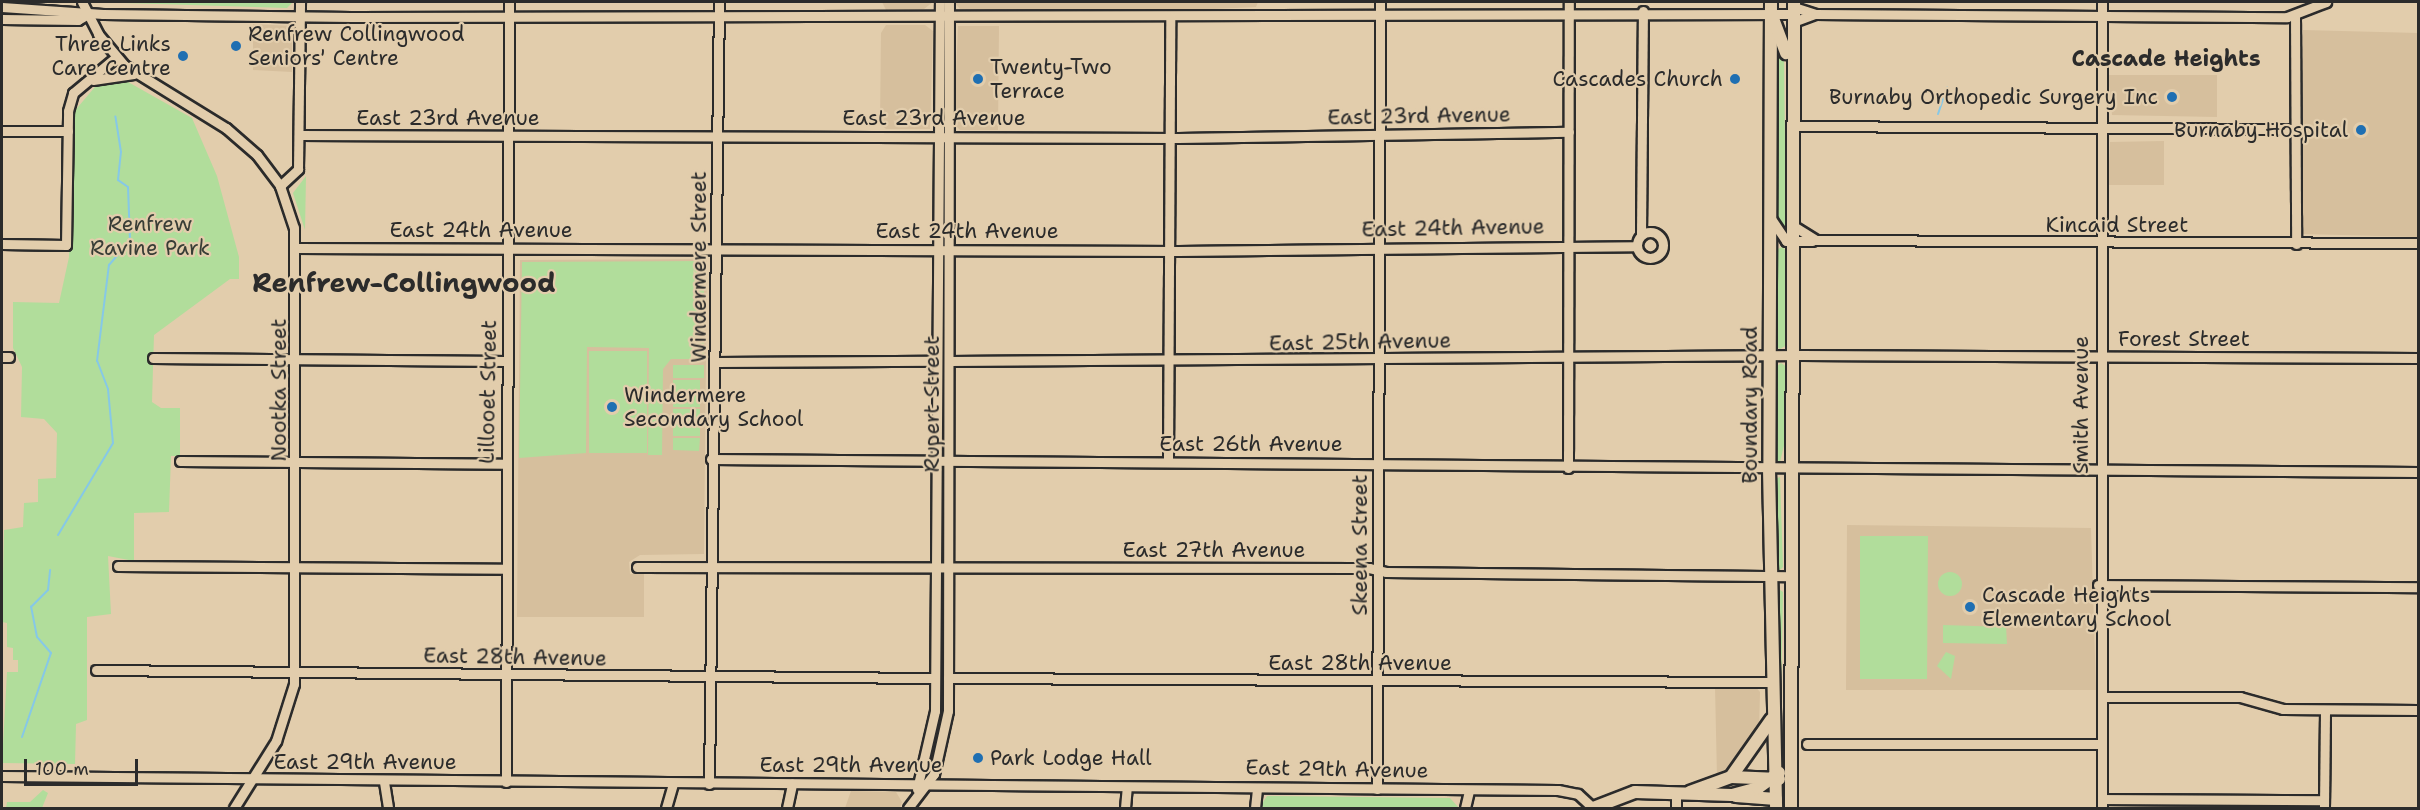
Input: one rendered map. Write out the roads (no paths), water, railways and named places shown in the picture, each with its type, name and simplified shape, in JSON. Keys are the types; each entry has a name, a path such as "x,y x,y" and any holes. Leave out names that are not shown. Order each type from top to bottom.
{"main road":[{"path":"1771,7 1785,38 1792,101"},
{"name":"Boundary Road","path":"1771,7 1769,470 1771,720 1776,804"},
{"name":"Boundary Road","path":"1791,808 1789,760 1793,11"},
{"path":"1731,777 1771,720"},
{"path":"1789,760 1776,778 1790,789"},
{"name":"East 29th Avenue","path":"1690,792 1731,777 1776,778"},
{"name":"East 29th Avenue","path":"1593,808 1616,795 1690,792 1732,795 1776,778"},
{"path":"1732,795 1776,804"}],"street":[{"path":"82,2 116,57 134,74 235,134 280,186 296,176 299,135 300,2"},
{"name":"Lillooet Street","path":"506,782 505,464 509,2"},
{"name":"Windermere Street","path":"709,784 709,565 718,250 718,2"},
{"name":"Rupert Street","path":"923,785 933,730 938,249 944,136 944,17 940,2"},
{"name":"Rupert Street","path":"944,17 949,2"},
{"name":"Skeena Street","path":"1377,789 1380,2"},
{"name":"Smith Avenue","path":"2102,2 2098,585 2102,697 2102,804"},
{"path":"2,7 72,8 88,14 509,17 1170,17 1569,6 1643,11 1771,7 1815,14 2102,16 2295,15 2326,2"},
{"path":"1568,468 1569,6"},
{"path":"1637,246 1641,234 1643,11"},
{"path":"1793,11 1815,14"},
{"path":"2,20 78,20 88,14"},
{"path":"2295,15 2296,244"},
{"path":"1168,462 1170,17"},
{"path":"2,244 66,245 68,131 73,93 93,80 116,57"},
{"path":"93,80 134,74"},
{"path":"1792,126 2296,129"},
{"path":"2,131 68,131"},
{"name":"East 23rd Avenue","path":"299,135 1169,138 1569,132"},
{"name":"Rupert Street","path":"908,808 942,752 948,678 951,249 944,136"},
{"name":"Nootka Street","path":"234,808 284,724 295,672 297,248 280,186"},
{"path":"1771,212 1775,231 1792,242"},
{"path":"1792,225 1816,240"},
{"name":"East 24th Avenue","path":"297,248 1169,250 1568,244 1637,246 1649,258 1662,253 1662,239 1651,232 1641,234"},
{"name":"Kincaid Street","path":"1792,242 1816,240 2418,243"},
{"name":"Forest Street","path":"1770,358 1792,356 2418,358"},
{"path":"153,358 506,361"},
{"name":"East 25th Avenue","path":"950,361 1169,363 1770,358"},
{"path":"716,362 937,361"},
{"name":"East 26th Avenue","path":"711,459 950,459 1769,470 2418,472"},
{"path":"180,461 505,464"},
{"name":"East 27th Avenue","path":"636,567 949,565 1790,576"},
{"path":"118,566 506,569"},
{"path":"2098,585 2418,587"},
{"name":"East 28th Avenue","path":"96,670 934,678"},
{"name":"East 28th Avenue","path":"948,678 1771,682"},
{"path":"2102,697 2240,697 2283,709 2418,710"},
{"path":"2102,804 2324,804 2325,710"},
{"path":"1807,744 2102,744"},
{"name":"East 29th Avenue","path":"2,776 252,781 1567,791 1593,808"},
{"path":"384,782 386,808"},
{"path":"666,808 673,783"},
{"path":"787,808 792,784"},
{"path":"1125,808 1128,787"},
{"path":"1255,808 1257,788"},
{"path":"1465,808 1469,790"},
{"path":"1676,792 1676,808"}],"waterway":[{"path":"1938,114 1947,88"},
{"path":"58,535 113,443 108,389 97,361 109,265 130,241 128,187 118,180 121,152 115,116"},
{"path":"22,737 51,653 37,637 31,607 48,590 50,570"}],"place":[{"name":"Renfrew Collingwood Seniors' Centre","path":"236,46"},
{"name":"Three Links Care Centre","path":"183,56"},
{"name":"Twenty-Two Terrace","path":"978,79"},
{"name":"Cascades Church","path":"1735,79"},
{"name":"Burnaby Orthopedic Surgery Inc","path":"2172,97"},
{"name":"Burnaby Hospital","path":"2361,130"},
{"name":"Windermere Secondary School","path":"612,407"},
{"name":"Cascade Heights Elementary School","path":"1970,607"},
{"name":"Park Lodge Hall","path":"978,758"}],"district":[{"name":"Cascade Heights","path":"2166,59"},
{"name":"Renfrew-Collingwood","path":"404,283"}],"park label":[{"name":"Renfrew Ravine Park","path":"150,236"}]}
